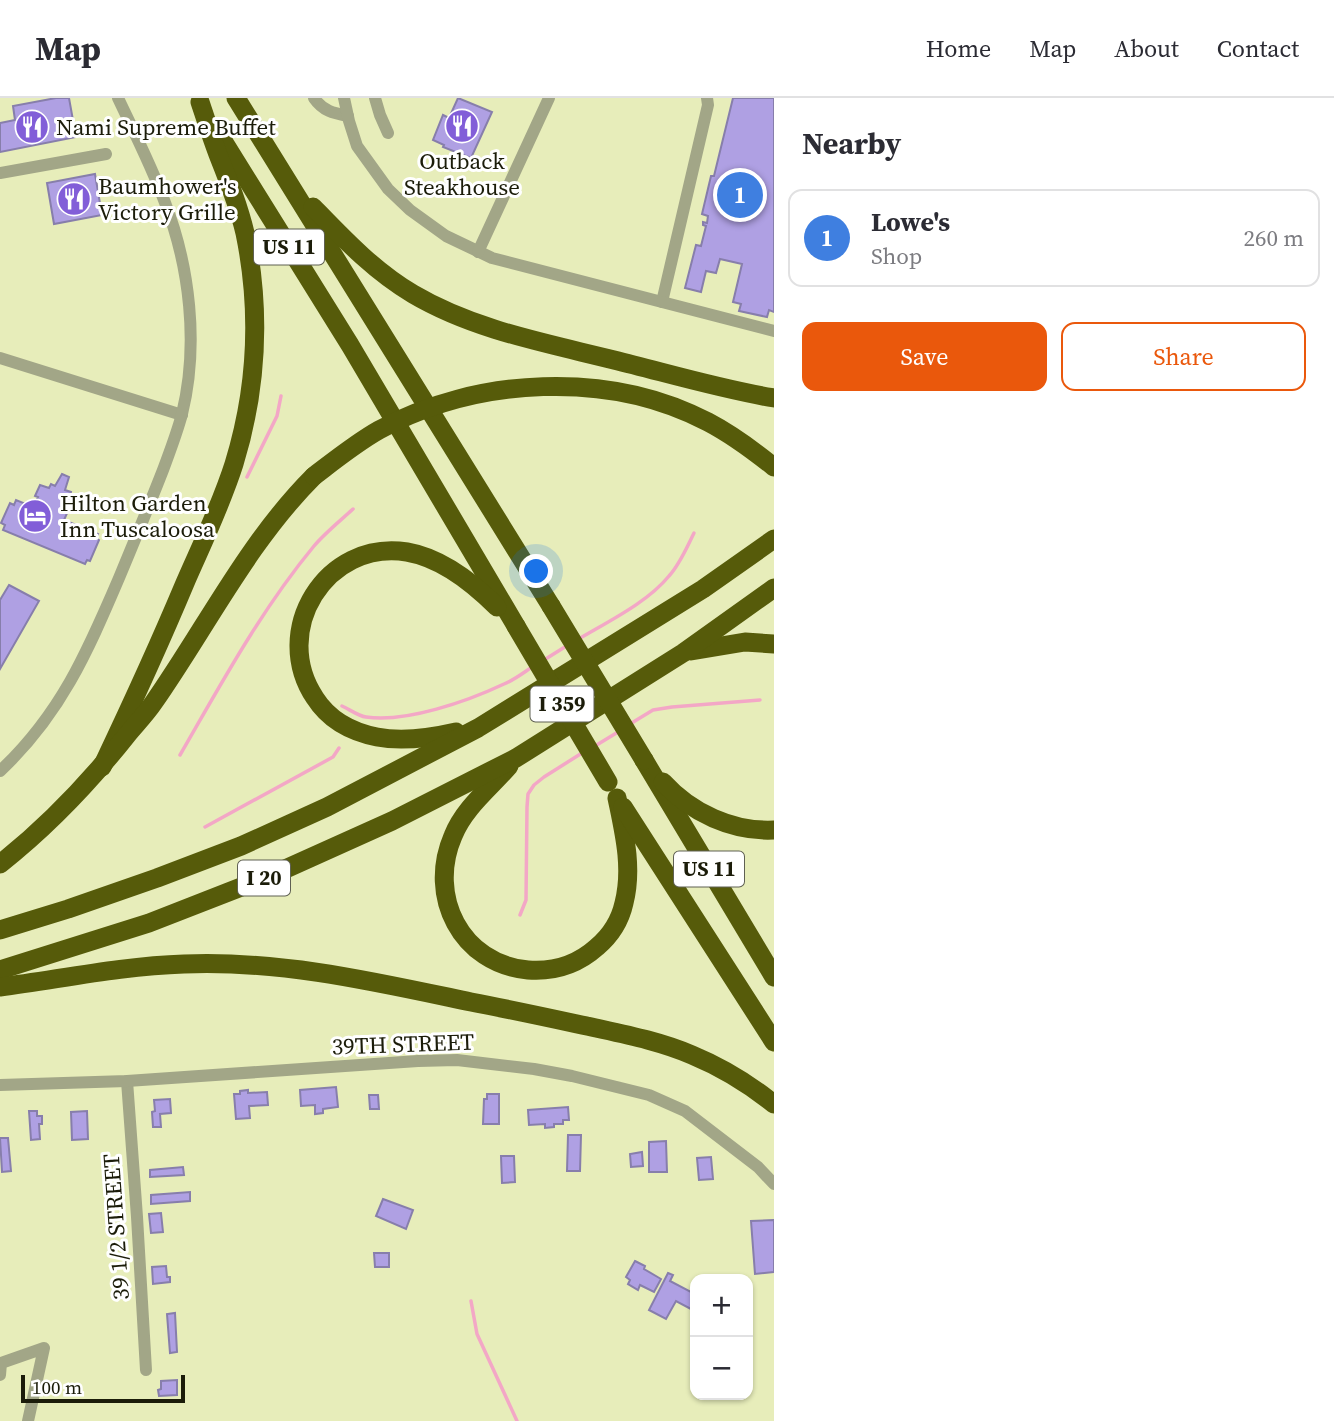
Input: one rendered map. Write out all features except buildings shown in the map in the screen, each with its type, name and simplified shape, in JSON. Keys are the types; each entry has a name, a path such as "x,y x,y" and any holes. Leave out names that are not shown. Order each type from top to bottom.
{"highway":[{"name":"US 11","path":"236,98 551,606 774,977"},
{"name":"US 11","path":"199,100 350,345 516,626"},
{"path":"102,767 141,687 219,504 233,467 251,389 255,310 244,231 199,100"},
{"path":"284,175 349,245 379,271 412,294 447,312 523,337 774,398"},
{"path":"0,864 57,815 102,767 153,704 232,581 295,495 314,476 357,443 404,418 482,392 560,386 587,388 639,396 708,422 774,467"},
{"name":"I 20","path":"0,930 157,878 241,846 327,807 478,728 703,589 774,539"},
{"path":"478,728 436,737 392,739 358,732 341,724 318,704 304,679 299,643 300,625 306,608 321,583 342,566 366,555 406,552 432,560 467,580 516,626"},
{"name":"I 20","path":"0,970 149,923 272,875 392,821 516,758 683,653 774,588"},
{"name":"I 359","path":"516,626 613,790 774,1042"},
{"path":"683,653 745,642 774,644"},
{"path":"516,758 462,819 453,834 444,865 446,899 451,916 466,940 486,957 510,967 537,971 563,967 588,956 608,938 621,915 627,889 627,844 613,790"},
{"path":"644,760 669,788 719,822 746,829 774,830"},
{"path":"0,987 143,967 184,964 264,965 317,971 654,1041 692,1055 728,1073 774,1104"}],"street":[{"path":"0,771 46,722 86,653 149,507 177,433 186,395 190,356 189,316 177,237 164,200 118,98"},
{"path":"314,98 319,106 330,113 348,116"},
{"path":"344,98 357,146 388,189 410,210 446,236 492,258 774,331"},
{"path":"375,98 388,133"},
{"path":"478,251 549,98"},
{"path":"662,302 708,105 706,98"},
{"path":"0,173 106,153"},
{"path":"0,358 182,415"},
{"name":"39TH STREET","path":"0,1085 127,1081 444,1060 496,1063 572,1076 649,1095 685,1111 758,1167 774,1184"},
{"name":"39 1/2 STREET","path":"127,1081 146,1370"},
{"path":"0,1375 1,1363 44,1348 28,1421"}],"waterway":[{"path":"247,477 277,416 281,396"},
{"path":"180,755 276,596 314,546 353,509"},
{"path":"577,640 626,611 660,586 677,566 694,533"},
{"path":"544,660 568,645"},
{"path":"342,706 366,717 418,714 489,691 532,667"},
{"path":"630,724 653,710 760,700"},
{"path":"595,746 618,732"},
{"path":"205,827 333,757 339,748"},
{"path":"520,915 526,900 528,794 544,777 582,753"},
{"path":"471,1301 477,1334 517,1421"}],"place":[{"name":"Outback Steakhouse","path":"462,126"},
{"name":"Nami Supreme Buffet","path":"32,127"},
{"name":"Lowe's","path":"740,195"},
{"name":"Baumhower's Victory Grille","path":"74,199"},
{"name":"Hilton Garden Inn Tuscaloosa","path":"35,516"}]}
